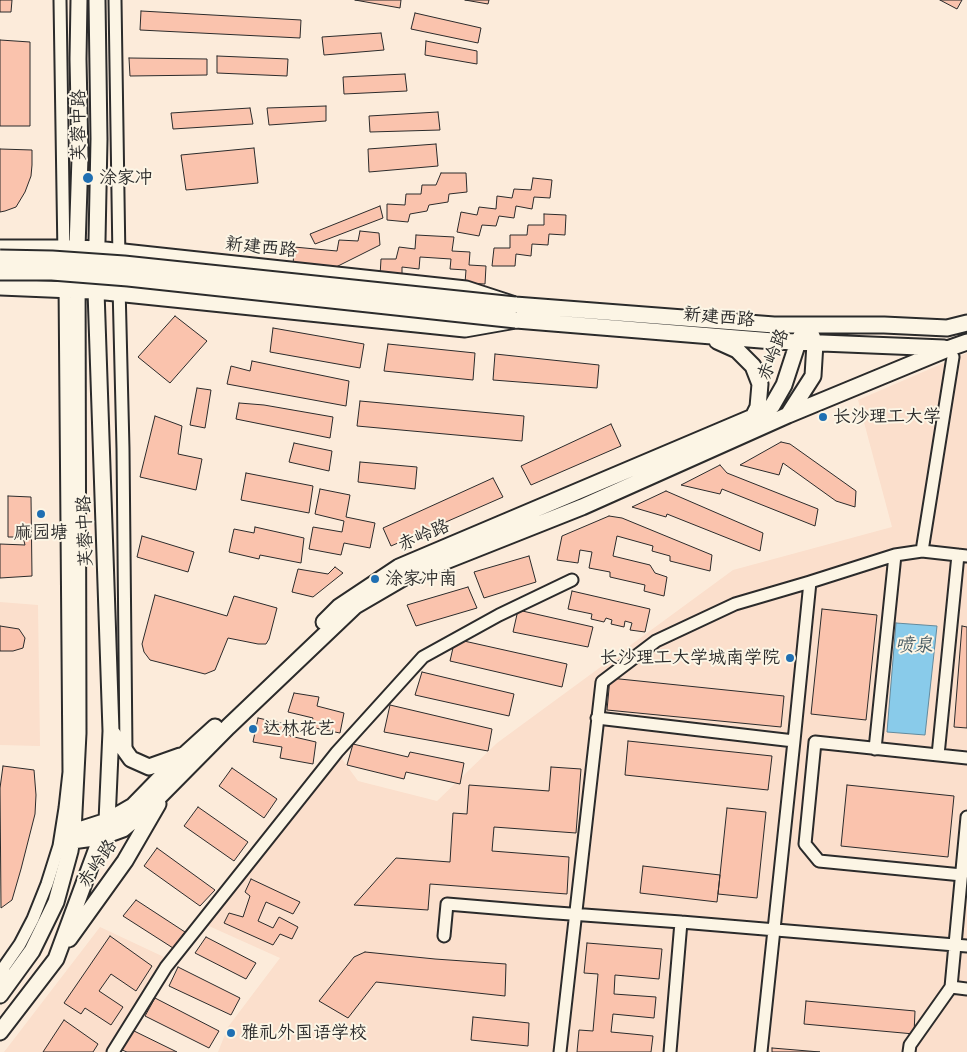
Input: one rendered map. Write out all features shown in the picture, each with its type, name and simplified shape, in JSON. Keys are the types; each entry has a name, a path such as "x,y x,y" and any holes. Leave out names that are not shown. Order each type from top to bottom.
{"main road":[{"name":"芙蓉中路","path":"0,995 32,951 56,902 70,851 72,836 78,733 71,248 80,157 79,0"},
{"name":"芙蓉中路","path":"0,1032 56,959 107,821 111,731 96,291 97,0"},
{"name":"新建西路","path":"0,248 96,249 466,289 515,312"},
{"name":"新建西路","path":"0,258 52,259 124,264 705,336 952,352"},
{"name":"新建西路","path":"0,272 52,272 515,312 802,326"},
{"name":"新建西路","path":"0,287 71,289 120,293 465,330 515,312"},
{"name":"赤岭路","path":"802,326 884,325 947,328 967,323"},
{"name":"赤岭路","path":"72,836 107,821 133,806 339,607 399,567 753,417 772,406 784,385 802,326"},
{"name":"赤岭路","path":"788,415 813,376 815,343 802,326"},
{"path":"705,336 737,350 753,366 760,384 758,407 753,417"},
{"name":"赤岭路","path":"72,836 101,837 123,829 146,810 228,727 355,606 403,578 582,507 788,415 952,352 967,342"},
{"path":"111,731 131,759 149,767 186,754"},
{"name":"赤岭路","path":"56,959 125,861 167,788"}],"street":[{"path":"60,0 71,248"},
{"path":"115,0 126,751"},
{"path":"0,995 4,967 20,944 48,884 59,846 69,772 71,289"},
{"path":"922,551 952,352"},
{"path":"560,1052 602,682 656,641 735,604 895,555 922,551 962,556 938,755"},
{"path":"875,749 895,555"},
{"path":"113,1052 166,967 337,752 423,657 499,615 572,580"},
{"path":"761,1052 810,582"},
{"path":"597,718 794,741"},
{"path":"962,875 819,861 805,844 815,742 967,758"},
{"path":"909,1052 910,1045 951,987 967,817"},
{"path":"444,936 447,904 967,946"},
{"path":"670,1052 681,922"},
{"path":"951,987 967,989"}],"shaded area":[{"name":"长沙理工大学城南学院","path":"967,353 967,1052 218,1052 228,1027 280,958 200,922 337,752 358,781 437,801 497,743 733,570 892,527 858,400"},
{"path":"0,602 38,605 40,746 0,745"},
{"path":"100,927 164,957 106,1052 4,1052"}],"water":[{"name":"喷泉","path":"896,623 937,626 925,735 887,732"}],"building":[{"path":"0,0 12,0 11,12 0,12"},
{"path":"355,0 401,0 400,8"},
{"path":"465,0 489,0 488,4"},
{"path":"940,0 962,0 957,9"},
{"path":"141,11 301,20 300,38 140,30"},
{"path":"415,13 481,28 478,43 411,29"},
{"path":"381,33 384,50 324,55 322,37"},
{"path":"0,40 30,42 30,126 0,126"},
{"path":"426,41 477,51 477,64 425,55"},
{"path":"217,56 288,59 287,76 217,73"},
{"path":"129,58 207,59 207,75 130,76"},
{"path":"405,74 407,91 344,94 343,77"},
{"path":"326,106 326,121 269,125 267,108"},
{"path":"250,108 253,124 173,129 171,113"},
{"path":"438,112 440,130 370,132 369,116"},
{"path":"436,144 438,166 369,172 368,149"},
{"path":"254,148 258,183 186,190 181,155"},
{"path":"0,149 32,150 32,165 31,176 25,192 16,207 0,212"},
{"path":"441,173 466,173 467,192 449,194 448,202 429,205 427,211 410,214 408,222 387,220 387,204 405,205 406,194 421,194 422,185 436,185"},
{"path":"533,178 552,180 550,198 534,197 532,209 516,206 514,218 499,216 496,226 482,225 479,236 457,232 461,212 477,215 479,207 496,209 497,196 512,198 514,189 531,190"},
{"path":"380,206 383,218 315,244 310,234"},
{"path":"544,214 566,215 565,235 549,234 548,245 532,244 531,256 516,254 515,266 492,266 494,248 510,248 510,235 527,235 528,225 544,225"},
{"path":"360,231 379,233 380,245 334,268 293,267 294,247 337,251 339,240 358,241"},
{"path":"416,235 454,237 452,251 470,252 469,265 486,266 485,284 465,283 466,270 450,269 451,259 420,257 419,269 402,267 402,278 380,276 381,259 396,259 399,247 415,249"},
{"path":"175,316 207,341 170,383 138,357"},
{"path":"273,328 364,344 360,368 270,352"},
{"path":"388,344 475,353 473,380 384,371"},
{"path":"495,354 599,365 597,388 493,380"},
{"path":"252,361 349,381 346,406 227,384 231,366 250,371"},
{"path":"197,388 211,390 205,428 190,425"},
{"path":"360,401 524,416 522,441 357,426"},
{"path":"239,403 264,405 333,417 330,438 236,419"},
{"path":"155,416 182,426 178,454 202,459 196,490 140,477"},
{"path":"611,424 621,446 531,485 521,466"},
{"path":"781,442 790,444 856,491 855,507 836,501 783,463 779,475 740,465"},
{"path":"294,443 332,451 329,471 289,462"},
{"path":"360,462 417,467 415,489 358,482"},
{"path":"720,465 727,473 818,509 815,526 722,489 720,494 681,485"},
{"path":"246,473 313,486 309,513 241,500"},
{"path":"493,478 503,497 391,546 383,528"},
{"path":"320,489 350,495 346,517 375,523 370,548 344,543 341,555 309,549 313,527 342,532 344,521 315,514"},
{"path":"666,491 763,533 760,551 667,514 666,517 632,507"},
{"path":"8,496 31,497 32,576 0,578 0,544 25,545 23,537 8,537"},
{"path":"609,516 622,518 712,555 710,571 670,561 670,556 652,551 653,546 617,536 613,556 650,565 655,573 667,577 664,596 644,591 645,585 610,577 610,572 589,568 592,552 580,550 578,563 557,560 562,536"},
{"path":"255,527 304,538 301,563 260,555 259,559 229,552 234,529 254,533"},
{"path":"142,536 194,552 188,572 137,557"},
{"path":"529,556 536,582 484,598 474,572"},
{"path":"335,567 343,573 313,597 292,592 298,569 328,574"},
{"path":"468,587 477,608 416,626 407,605"},
{"path":"572,591 650,609 645,632 630,630 632,623 625,621 624,627 611,624 612,620 606,618 604,622 591,619 592,614 568,609"},
{"path":"155,595 227,616 234,596 277,608 266,644 228,638 215,670 205,674 150,660 144,652 142,644"},
{"path":"822,609 877,615 866,720 811,714"},
{"path":"518,610 593,627 588,647 513,632"},
{"path":"0,626 19,629 25,638 23,648 13,651 0,651"},
{"path":"962,626 967,627 967,728 954,727"},
{"path":"455,639 567,664 562,687 450,661"},
{"path":"422,672 514,694 509,716 415,695"},
{"path":"610,678 784,696 781,727 607,710"},
{"path":"294,693 319,697 317,706 344,713 340,733 310,727 313,718 288,712"},
{"path":"390,705 492,729 488,751 384,732"},
{"path":"258,718 290,725 290,736 316,742 313,764 280,758 282,747 253,742"},
{"path":"628,741 772,756 768,790 625,775"},
{"path":"353,744 408,757 410,752 464,763 460,784 406,772 404,779 347,765"},
{"path":"3,766 34,770 36,795 35,814 12,900 1,908 0,788"},
{"path":"551,767 581,769 576,833 494,827 492,851 569,857 567,894 430,884 428,910 354,905 396,858 450,862 453,813 467,814 469,785 549,791"},
{"path":"232,768 277,799 264,818 219,786"},
{"path":"847,785 954,796 948,857 841,846"},
{"path":"198,807 248,842 234,861 184,826"},
{"path":"727,808 766,812 757,898 718,894"},
{"path":"157,848 215,890 200,906 144,866"},
{"path":"643,866 720,875 717,902 640,893"},
{"path":"251,879 300,902 293,914 266,902 258,921 273,928 279,917 298,927 292,939 280,934 273,945 224,923 229,913 243,917 250,896 245,892"},
{"path":"136,900 185,932 173,948 123,916"},
{"path":"110,936 152,966 136,991 111,974 99,991 123,1007 111,1025 85,1008 81,1014 64,1003"},
{"path":"206,937 256,963 246,979 195,953"},
{"path":"587,943 662,949 659,979 615,975 614,994 656,997 654,1018 613,1014 611,1032 653,1036 651,1052 577,1052 579,1030 593,1031 598,974 584,973"},
{"path":"365,952 506,964 505,996 376,982 348,1018 319,1001 354,957"},
{"path":"178,967 240,998 231,1015 169,986"},
{"path":"155,998 219,1031 209,1048 145,1016"},
{"path":"806,1001 915,1011 914,1034 804,1024"},
{"path":"473,1017 529,1023 528,1046 471,1040"},
{"path":"64,1020 98,1044 93,1052 43,1052"},
{"path":"132,1030 177,1052 127,1052 122,1050"},
{"path":"772,1048 820,1052 772,1052"}],"place":[{"name":"涂家冲","path":"88,178"},
{"name":"长沙理工大学","path":"823,417"},
{"name":"麻园塘","path":"41,514"},
{"name":"涂家冲南","path":"375,579"},
{"name":"长沙理工大学城南学院","path":"790,658"},
{"name":"达林花艺","path":"253,729"},
{"name":"雅礼外国语学校","path":"231,1033"}]}
